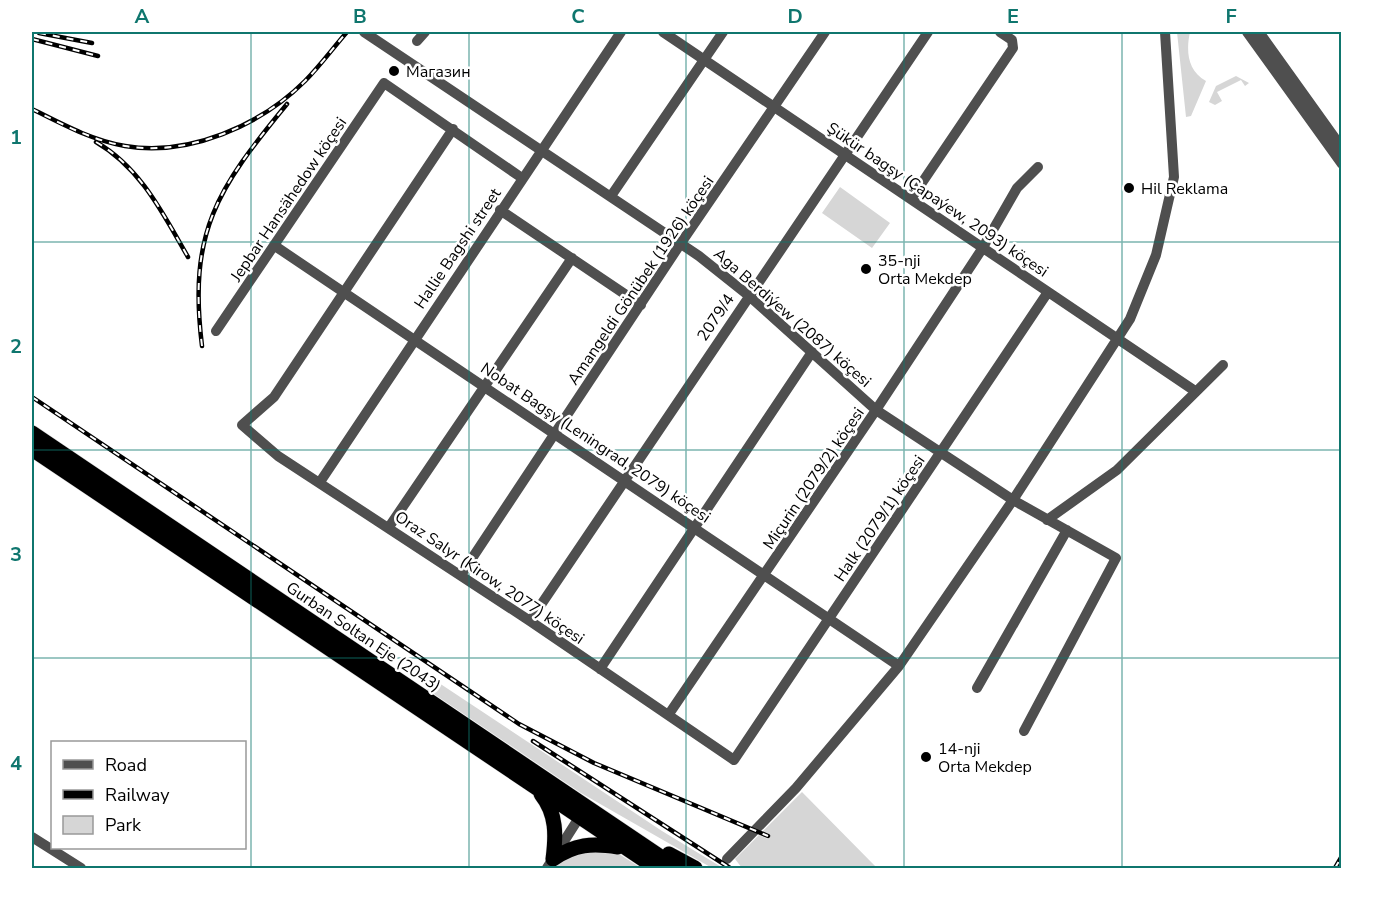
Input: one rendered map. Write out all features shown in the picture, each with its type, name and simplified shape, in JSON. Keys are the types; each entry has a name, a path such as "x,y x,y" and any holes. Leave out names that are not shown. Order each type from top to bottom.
{"highway":[{"name":"Gurban Soltan Eje (2043)","path":"32,433 582,813 623,848 656,868"},
{"name":"Gurban Soltan Eje (2043)","path":"32,449 538,790 582,813 607,822 677,868"},
{"path":"538,790 548,803 555,825 550,864"},
{"path":"607,822 695,868"},
{"name":"Gurban Soltan Eje (2043)","path":"550,864 568,849 582,844 623,848"}],"street":[{"name":"Aga Berdiýew (2087) köçesi","path":"364,32 681,243 748,295 876,410 1013,500 1116,558 1024,731"},
{"path":"417,41 425,32"},
{"name":"Hallie Bagshi street","path":"320,482 414,338 621,32"},
{"name":"Şükür bagşy (Çapaýew, 2093) köçesi","path":"663,32 1196,391"},
{"path":"611,196 723,32"},
{"name":"Amangeldi Gönübek (1926) köçesi","path":"461,575 681,243 825,32"},
{"name":"2079/4","path":"530,621 748,295 928,32"},
{"path":"727,859 796,788 899,666 1013,500 1130,319 1148,279 1172,189 1172,113 1165,32"},
{"path":"1247,32 1341,164"},
{"path":"1259,32 1341,148"},
{"path":"911,199 1013,48 1014,44 1004,34"},
{"name":"Jepbar Hansähedow köçesi","path":"216,331 384,83 453,129"},
{"path":"345,293 453,129 522,178"},
{"name":"Miçurin (2079/2) köçesi","path":"669,714 876,410 982,249 1017,188 1038,167"},
{"path":"500,210 640,305"},
{"name":"Nobat Bagşy (Leningrad, 2079) köçesi","path":"275,246 899,666"},
{"path":"389,527 572,258"},
{"name":"Halk (2079/1) köçesi","path":"735,760 1048,292"},
{"name":"Oraz Salyr (Kirow, 2077) köçesi","path":"345,293 274,397 254,417 242,425 249,434 278,456 389,527 735,760"},
{"path":"600,669 812,352"},
{"path":"1047,520 1117,470 1223,365"},
{"path":"977,688 1067,530"},
{"path":"550,864 582,813"},
{"path":"32,837 81,868"}],"green space":[{"path":"1177,32 1190,32 1189,60 1195,72 1206,81 1191,116 1186,117"},
{"path":"1236,76 1249,83 1245,86 1241,80 1217,92 1222,101 1215,105 1209,102 1216,86"},
{"path":"840,187 890,223 872,248 822,213"},
{"path":"433,679 662,831 723,868 712,868 581,793 428,690 426,688"},
{"path":"802,792 877,868 742,868 735,859 759,835 768,839 770,835 762,832"},
{"path":"589,849 619,854 641,868 553,868 561,860"}],"railway":[{"path":"32,109 89,136 125,146 174,147 198,142 246,124 287,97 311,75 347,32"},
{"path":"39,33 92,43"},
{"path":"32,39 98,56"},
{"path":"202,346 199,306 200,272 204,242 213,214 242,162 287,104"},
{"path":"96,142 112,153 138,178 150,193 188,257"},
{"path":"32,397 519,724 594,763 768,836"},
{"path":"533,741 730,868"},
{"path":"1335,868 1342,856"}],"place":[{"name":"Магазин","path":"394,71"},
{"name":"Hil Reklama","path":"1129,188"},
{"name":"35-nji Orta Mekdep","path":"866,269"},
{"name":"14-nji Orta Mekdep","path":"926,757"}]}
